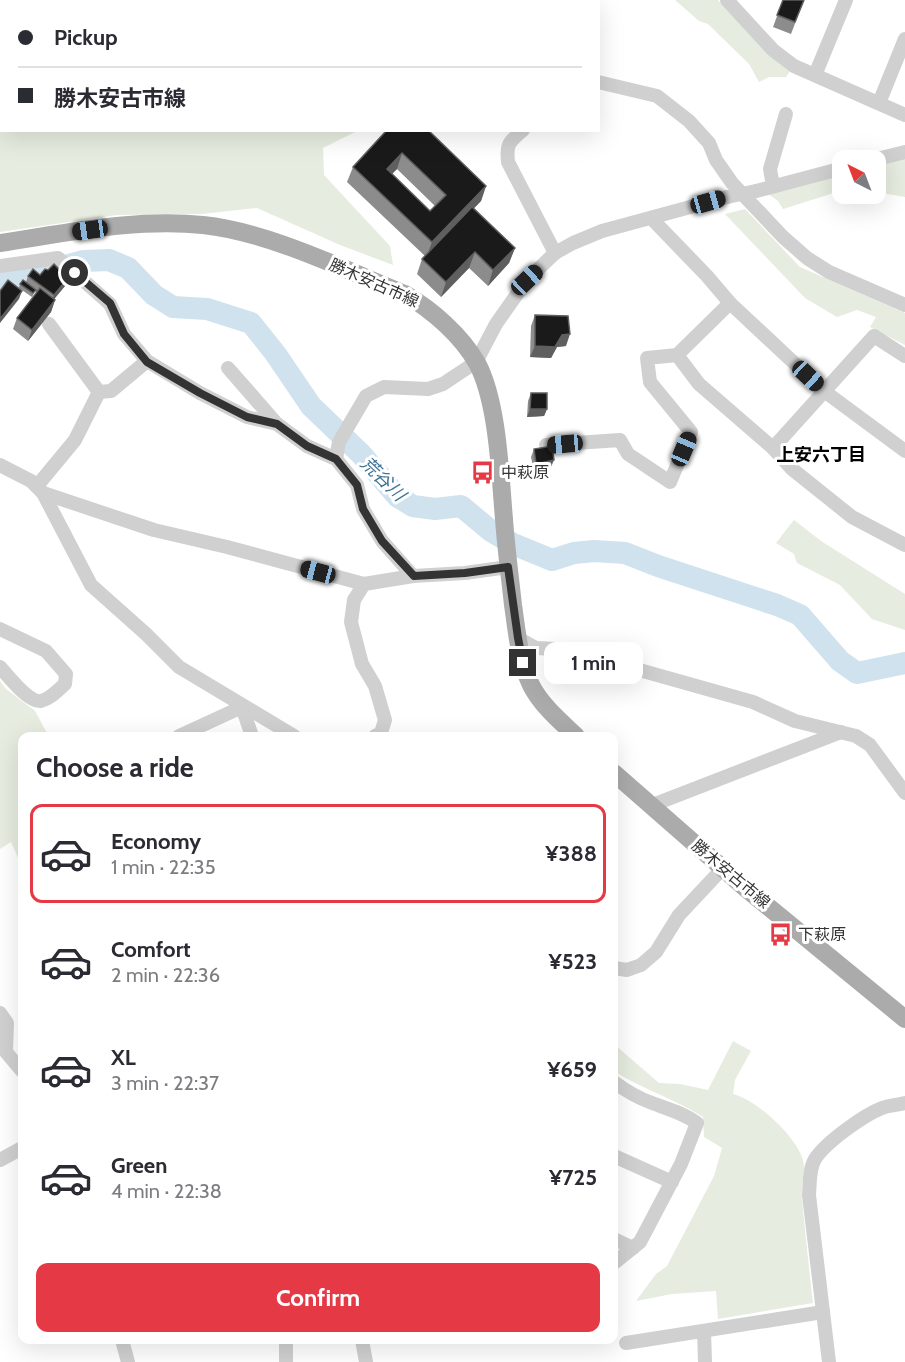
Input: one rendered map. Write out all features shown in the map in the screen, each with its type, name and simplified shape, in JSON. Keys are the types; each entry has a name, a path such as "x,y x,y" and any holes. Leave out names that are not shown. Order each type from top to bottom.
{"main road":[{"name":"勝木安古市線","path":"0,243 135,224 204,225 269,240 405,294 424,305 464,345 483,377 492,412 500,468 508,562 523,663 532,686 555,717 572,732"},
{"name":"勝木安古市線","path":"618,777 723,868 905,1019"}],"street":[{"path":"727,0 773,50 794,66 905,115"},
{"path":"815,75 846,0"},
{"path":"879,103 905,39"},
{"path":"600,82 657,96 689,121 709,143 716,160 732,183 783,237 807,258 829,272 905,305"},
{"path":"773,186 770,169 786,114"},
{"path":"521,132 510,142 506,150 508,162 555,253"},
{"path":"886,157 905,152"},
{"path":"336,459 339,442 366,396 384,387 428,389 444,384 476,362 496,324 527,280 555,253 602,231 832,171"},
{"path":"652,219 730,303 824,391 905,451"},
{"path":"0,266 58,258 110,303 124,334 147,362 247,417 277,424"},
{"path":"546,446 620,440 628,454 670,482 691,432 650,382 647,358 677,355 730,303"},
{"path":"49,324 99,392"},
{"path":"773,448 874,336 905,356"},
{"path":"677,355 699,384 773,448 792,469 852,517 905,545"},
{"path":"99,392 111,391 147,362"},
{"path":"228,368 277,424 307,446 336,459 357,485 363,509 382,541 414,576"},
{"path":"40,490 75,440 99,392"},
{"path":"0,465 32,481 40,490 91,585 146,634 179,668 287,732"},
{"path":"40,490 154,530 364,584 414,576 465,573 508,562"},
{"path":"364,584 354,600 351,622 362,664 375,686 385,720 381,732"},
{"path":"0,630 46,651 66,674 65,684 49,698 39,702 31,699 0,667"},
{"path":"518,638 536,648 576,650 753,702 795,721 856,736 870,745 905,793"},
{"path":"188,732 242,707"},
{"path":"242,707 251,732"},
{"path":"650,806 841,732"},
{"path":"618,969 627,970 641,965 656,952 680,915 723,868"},
{"path":"0,1013 7,1023 6,1052 18,1066"},
{"path":"618,1085 634,1095 689,1117 697,1123 672,1182 640,1242 618,1260"},
{"path":"829,1362 809,1196 812,1168 815,1159 828,1144 869,1114 883,1107 905,1103"},
{"path":"0,1160 18,1150"},
{"path":"618,1158 672,1182"},
{"path":"618,1241 633,1248"},
{"path":"627,1343 823,1312"},
{"path":"704,1330 705,1362"},
{"path":"123,1344 128,1362"},
{"path":"286,1344 286,1362"},
{"path":"363,1344 366,1362"}],"shaded area":[{"path":"675,0 718,0 790,71 786,77 769,77 759,82 749,64 708,24 699,21"},
{"path":"0,132 355,132 323,148 324,175 390,246 393,265 340,245 257,208 201,214 117,215 0,232"},
{"path":"905,155 905,197 886,194 886,160"},
{"path":"832,173 832,193 783,209 778,201 763,190"},
{"path":"745,209 800,267 905,313 905,345 870,327 876,317 857,310 837,317 805,298 725,214"},
{"path":"794,520 821,541 905,594 905,630 872,619 840,585 797,563 794,554 776,543"},
{"path":"0,681 6,689 35,711 46,732 18,732 18,858 11,842 0,849"},
{"path":"733,1041 751,1051 735,1080 733,1094 753,1103 774,1120 792,1140 803,1160 802,1197 813,1303 718,1319 716,1291 672,1294 636,1301 656,1274 667,1266 714,1176 722,1148 704,1137 703,1117 618,1073 618,1047 659,1083 680,1084 708,1090"}],"building":[{"path":"783,0 804,0 795,22 777,15"},
{"path":"385,132 430,132 486,186 432,242 353,167","holes":["402,153 446,195 430,211 387,169"]},
{"path":"472,207 515,248 493,270 475,252 446,282 422,259"},
{"path":"54,264 68,278 54,295 28,276 33,269 40,275"},
{"path":"8,280 22,291 0,319 0,291"},
{"path":"23,280 36,290 33,293 20,284"},
{"path":"40,288 55,300 32,330 17,318"},
{"path":"535,315 568,316 570,334 562,335 555,347 535,346"},
{"path":"531,393 547,393 547,409 530,409"},
{"path":"552,446 554,460 536,464 534,449"}],"waterway":[{"name":"荒谷川","path":"0,283 84,261 109,260 128,268 154,295 173,307 207,309 251,323 275,353 311,406 361,454 398,497 413,506 435,509 461,506 491,531 513,544 552,560 574,553 594,551 625,553 777,605 800,615 840,661 857,673 905,663"}],"place":[{"name":"中萩原","path":"483,472"},
{"name":"下萩原","path":"780,934"}],"district":[{"name":"上安六丁目","path":"821,455"}],"route":[{"path":"75,273 110,303 124,334 147,362 247,417 277,424 307,446 336,459 357,485 363,509 382,541 414,576 465,573 508,567 523,663"}]}
